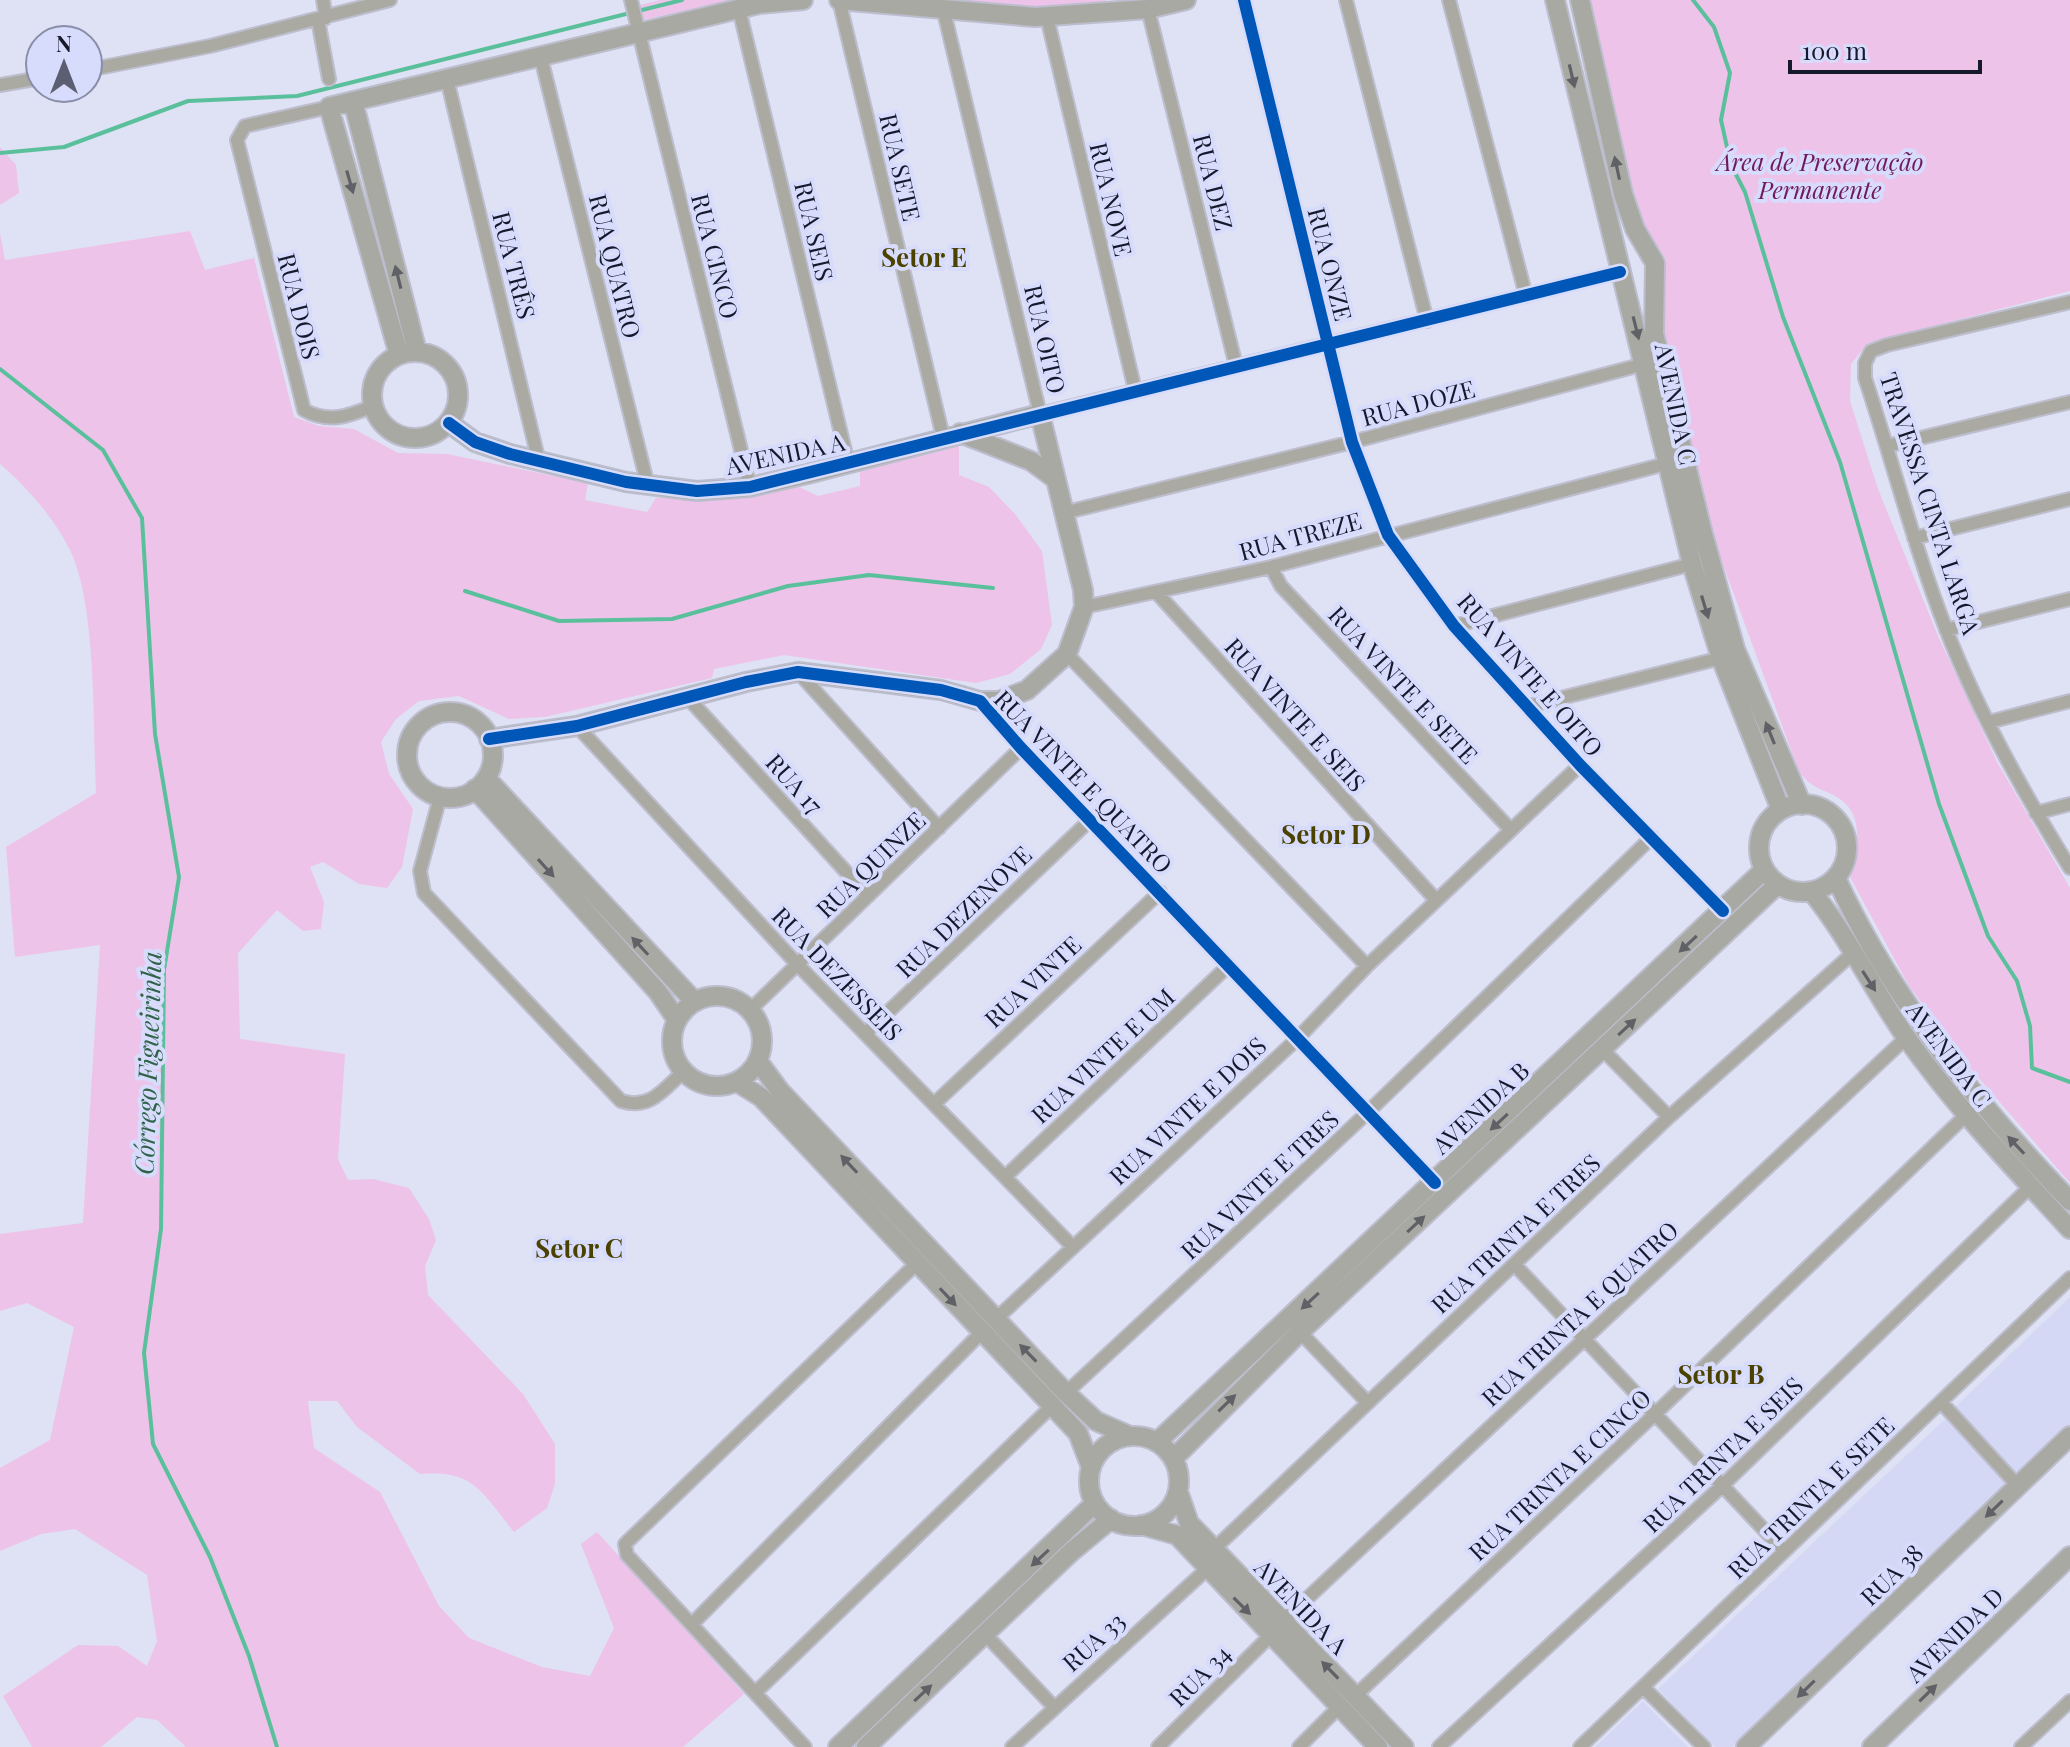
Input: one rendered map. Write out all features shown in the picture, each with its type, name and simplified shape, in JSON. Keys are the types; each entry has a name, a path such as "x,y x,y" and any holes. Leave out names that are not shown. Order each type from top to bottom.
{"street":[{"path":"323,0 322,19 329,79"},
{"path":"104,67 322,19 390,0"},
{"path":"408,354 329,107 541,58 637,27 803,0"},
{"path":"839,0 1047,17 1148,9 1186,0"},
{"name":"RUA SETE","path":"839,0 952,435"},
{"name":"RUA ONZE","path":"1040,414 1327,343 1244,0"},
{"path":"1346,0 1427,321"},
{"path":"1449,0 1526,296"},
{"name":"AVENIDA C","path":"1555,0 1644,364 1665,464 1692,564 1721,658 1781,810"},
{"name":"AVENIDA C","path":"1580,0 1623,194 1655,263 1654,334 1711,563 1735,649 1802,805"},
{"path":"631,1 637,27"},
{"name":"RUA OITO","path":"943,8 1084,607"},
{"name":"RUA SEIS","path":"739,9 848,463"},
{"name":"RUA DEZ","path":"1148,9 1236,366"},
{"name":"RUA NOVE","path":"1047,17 1135,390"},
{"name":"RUA CINCO","path":"637,27 750,487"},
{"name":"RUA QUATRO","path":"541,58 648,486"},
{"name":"RUA TRÊS","path":"447,79 539,462"},
{"path":"0,85 24,81"},
{"path":"353,101 408,354"},
{"name":"RUA DOIS","path":"329,107 245,126 237,140 304,410 314,416 346,418 373,406"},
{"path":"1643,241 1623,246 1620,273 1632,296 1644,296 1656,284"},
{"path":"1327,343 1620,273"},
{"name":"TRAVESSA CINTA LARGA","path":"2070,302 1887,345 1871,351 1865,363 1865,378 1946,630 2036,813 2070,868"},
{"name":"RUA VINTE E OITO","path":"1327,343 1352,442 1388,535 1454,626 1580,765 1723,911"},
{"path":"408,354 443,362 452,372 459,398 449,423 426,437 399,435 388,428 373,406 374,381 380,370 408,354"},
{"name":"RUA DOZE","path":"1063,513 1352,442 1644,364"},
{"path":"1887,446 2070,402"},
{"name":"AVENIDA A","path":"449,423 475,442 539,462 648,486 697,491 750,487 1040,414"},
{"path":"952,435 1031,461 1054,478"},
{"name":"RUA TREZE","path":"1084,607 1271,567 1665,464"},
{"path":"1914,538 2070,499"},
{"path":"1454,626 1692,564"},
{"name":"RUA VINTE E SETE","path":"1271,567 1281,586 1510,829"},
{"name":"RUA VINTE E SEIS","path":"1157,593 1436,900"},
{"path":"1946,630 2070,599"},
{"path":"980,701 1010,698 1040,681 1067,654 1084,607"},
{"path":"1067,654 1367,966"},
{"path":"1529,706 1721,658"},
{"path":"798,672 939,828"},
{"name":"RUA VINTE E QUATRO","path":"489,739 577,726 746,682 798,672 941,690 980,701 1021,748 1435,1183"},
{"name":"RUA 17","path":"689,699 868,896"},
{"path":"1989,722 2070,701"},
{"path":"456,713 470,717 489,739 492,765 480,784 452,798 440,797 416,782 409,769 409,740 417,727 428,718 456,713"},
{"name":"RUA DEZESSEIS","path":"577,726 798,965 1072,1246"},
{"name":"RUA QUINZE","path":"750,1010 1021,748"},
{"name":"RUA VINTE E DOIS","path":"996,1319 1298,1038 1367,966 1580,765"},
{"path":"480,784 695,1002"},
{"path":"480,784 658,992 677,1020"},
{"path":"440,797 420,871 424,893 621,1101 635,1105 653,1100 683,1072"},
{"path":"2036,813 2070,804"},
{"path":"1802,805 1822,808 1842,827 1847,854 1836,878 1812,892 1794,892 1777,885 1764,870 1758,846 1761,832 1781,810 1802,805"},
{"name":"RUA DEZENOVE","path":"866,1033 1090,820"},
{"name":"RUA VINTE E TRES","path":"1066,1393 1367,1113 1652,837"},
{"name":"AVENIDA B","path":"1157,1442 1764,870"},
{"name":"AVENIDA C","path":"1836,878 1878,957 1937,1047 2009,1137 2070,1201"},
{"name":"AVENIDA B","path":"1173,1459 1300,1332 1777,885"},
{"name":"RUA VINTE","path":"935,1103 1160,892"},
{"name":"AVENIDA C","path":"1812,892 1828,912 1907,1037 1965,1116 2070,1229"},
{"name":"RUA TRINTA E TRES","path":"1214,1549 1669,1117 1852,954"},
{"name":"RUA VINTE E UM","path":"1006,1176 1228,966"},
{"path":"724,997 750,1010 762,1034 758,1061 737,1082 708,1086 683,1072 672,1049 677,1020 695,1002 724,997"},
{"name":"RUA TRINTA E QUATRO","path":"1277,1628 1907,1037"},
{"path":"1603,1050 1669,1117"},
{"path":"737,1082 761,1097 1078,1433 1091,1467 1091,1491 1095,1503 1111,1519 1141,1525 1165,1513 1178,1491 1179,1477 1173,1459 1157,1442 1130,1436 1096,1421 1066,1393 780,1091 758,1061"},
{"name":"RUA TRINTA E CINCO","path":"1299,1747 1656,1413 1965,1116"},
{"name":"RUA TRINTA E SEIS","path":"1439,1747 1723,1485 2031,1186"},
{"path":"805,1747 627,1555 625,1544 916,1264"},
{"path":"1514,1264 1784,1551"},
{"name":"RUA TRINTA E SETE","path":"1580,1747 2070,1278"},
{"path":"1300,1332 1368,1403"},
{"path":"692,1624 981,1333"},
{"path":"1941,1402 2018,1486"},
{"path":"755,1693 1052,1406"},
{"path":"1091,1467 1106,1446 1130,1436"},
{"name":"RUA 38","path":"1746,1747 2070,1436"},
{"name":"AVENIDA A","path":"1178,1491 1189,1523 1214,1549 1277,1628 1348,1701 1404,1747"},
{"path":"838,1747 1095,1503"},
{"path":"866,1747 1071,1552 1111,1519"},
{"name":"AVENIDA A","path":"1141,1525 1177,1535 1206,1570 1277,1628"},
{"name":"AVENIDA D","path":"1872,1747 2070,1556"},
{"name":"RUA 33","path":"1012,1747 1053,1706 1206,1570"},
{"name":"RUA 34","path":"1158,1747 1277,1628"},
{"path":"985,1634 1053,1706"},
{"path":"1643,1687 1704,1747"},
{"name":"AVENIDA A","path":"1348,1701 1378,1747"},
{"path":"2021,1747 2070,1701"}],"shaded area":[{"path":"2070,1297 2070,1426 2018,1476 1953,1409"},
{"path":"1945,1419 2010,1486 1732,1747 1715,1747 1658,1689"},
{"path":"1643,1701 1688,1747 1595,1747"}],"green space":[{"path":"660,0 732,0 643,20 640,5"},
{"path":"953,0 1106,0 1107,7 1046,10"},
{"name":"Área de Preservação Permanente","path":"1591,0 2070,0 2070,291 1868,343 1851,364 1850,401 1878,489 1938,636 1997,762 2070,888 2070,1183 1970,1068 1909,986 1850,877 1857,844 1856,822 1852,812 1845,803 1811,784 1799,772 1710,529 1661,321 1666,259 1638,217"},
{"path":"0,147 16,165 19,193 0,205"},
{"path":"190,231 205,270 254,258 294,417 319,426 354,429 398,453 447,454 588,483 585,500 647,512 656,498 742,497 797,486 818,496 860,486 860,471 959,442 959,475 989,487 1015,514 1042,551 1052,625 1041,649 1010,674 976,683 784,655 714,669 712,678 545,717 509,719 459,696 419,701 396,719 381,742 389,774 413,809 402,867 387,888 359,884 323,862 310,867 324,902 321,929 303,931 277,910 238,953 240,1039 345,1054 338,1159 348,1180 373,1179 409,1188 429,1219 436,1240 425,1266 428,1295 523,1394 555,1444 555,1484 547,1508 514,1532 476,1487 453,1476 420,1474 357,1427 337,1401 308,1401 314,1448 380,1492 439,1606 469,1638 542,1667 590,1676 614,1628 581,1544 597,1532 744,1694 683,1747 186,1747 157,1720 137,1717 101,1747 32,1747 3,1696 78,1645 118,1646 147,1666 157,1641 147,1575 75,1529 41,1534 0,1551 0,1468 50,1440 74,1327 27,1303 0,1311 0,1234 83,1223 100,945 15,957 6,847 96,793 92,668 79,574 64,538 48,515 0,464 0,233 5,260"}],"waterway":[{"path":"0,153 64,147 188,101 297,96 682,0"},
{"path":"1693,0 1714,27 1730,73 1721,120 1731,165 1745,192 1783,317 1840,462 1939,804 1988,936 2017,981 2030,1026 2032,1068 2070,1082"},
{"name":"Córrego Figueirinha","path":"0,369 103,450 142,518 155,734 179,877 164,970 161,1229 144,1353 153,1444 210,1557 249,1656 277,1747"},
{"path":"465,591 559,621 672,619 788,586 869,575 993,588"}],"cycle path":[{"path":"1244,0 1352,442 1388,535 1454,626 1580,765 1723,911"},
{"path":"449,423 475,442 510,454 626,482 697,491 750,487 1620,272"},
{"path":"489,739 577,726 746,682 798,672 941,690 980,701 1021,748 1435,1183"}],"district":[{"name":"Setor E","path":"924,256"},
{"name":"Setor D","path":"1326,833"},
{"name":"Setor C","path":"579,1247"},
{"name":"Setor B","path":"1721,1373"}]}
